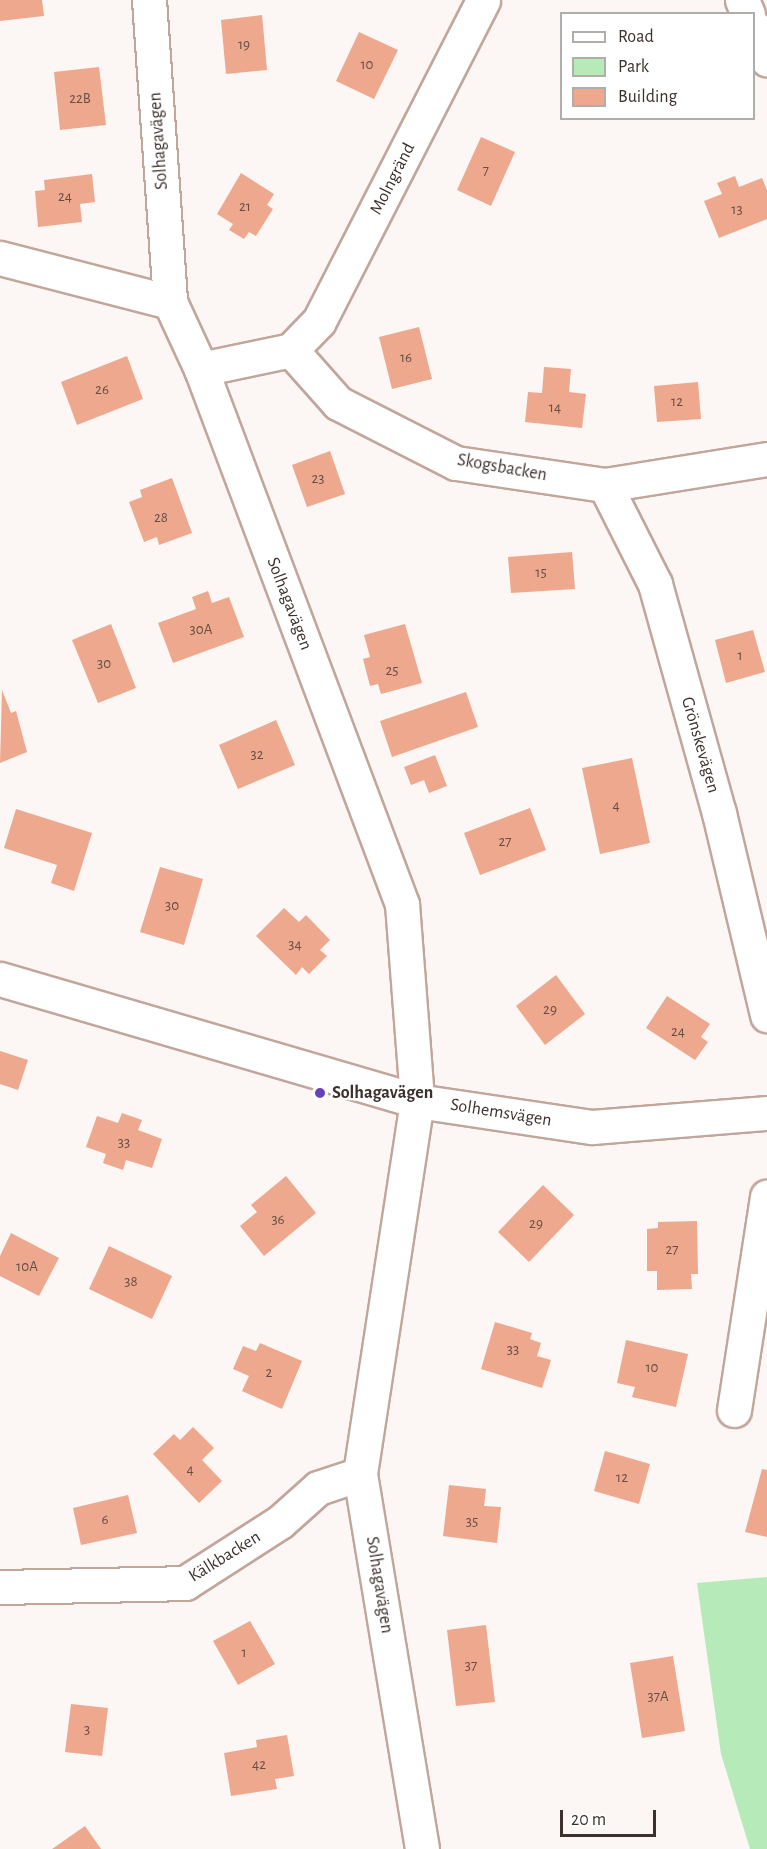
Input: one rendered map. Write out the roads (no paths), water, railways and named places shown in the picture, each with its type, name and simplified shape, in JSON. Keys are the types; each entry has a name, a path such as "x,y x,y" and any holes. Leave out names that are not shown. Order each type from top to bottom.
{"street":[{"name":"Solhagavägen","path":"149,0 170,302 201,369 402,904 417,1101 360,1474 422,1849"},
{"name":"Molngränd","path":"291,350 318,321 483,0"},
{"path":"755,32 767,59"},
{"path":"0,258 170,302"},
{"path":"201,369 291,350"},
{"name":"Skogsbacken","path":"291,350 338,403 456,463 605,485 767,459"},
{"name":"Grönskevägen","path":"605,485 655,584 719,813 767,1015"},
{"name":"Solhemsvägen","path":"0,978 417,1101 592,1127 767,1113"},
{"path":"734,1410 767,1197"},
{"name":"Kälkbacken","path":"0,1587 185,1583 280,1522 318,1488 360,1474"}],"place":[{"name":"Solhagavägen","path":"320,1093"}]}
